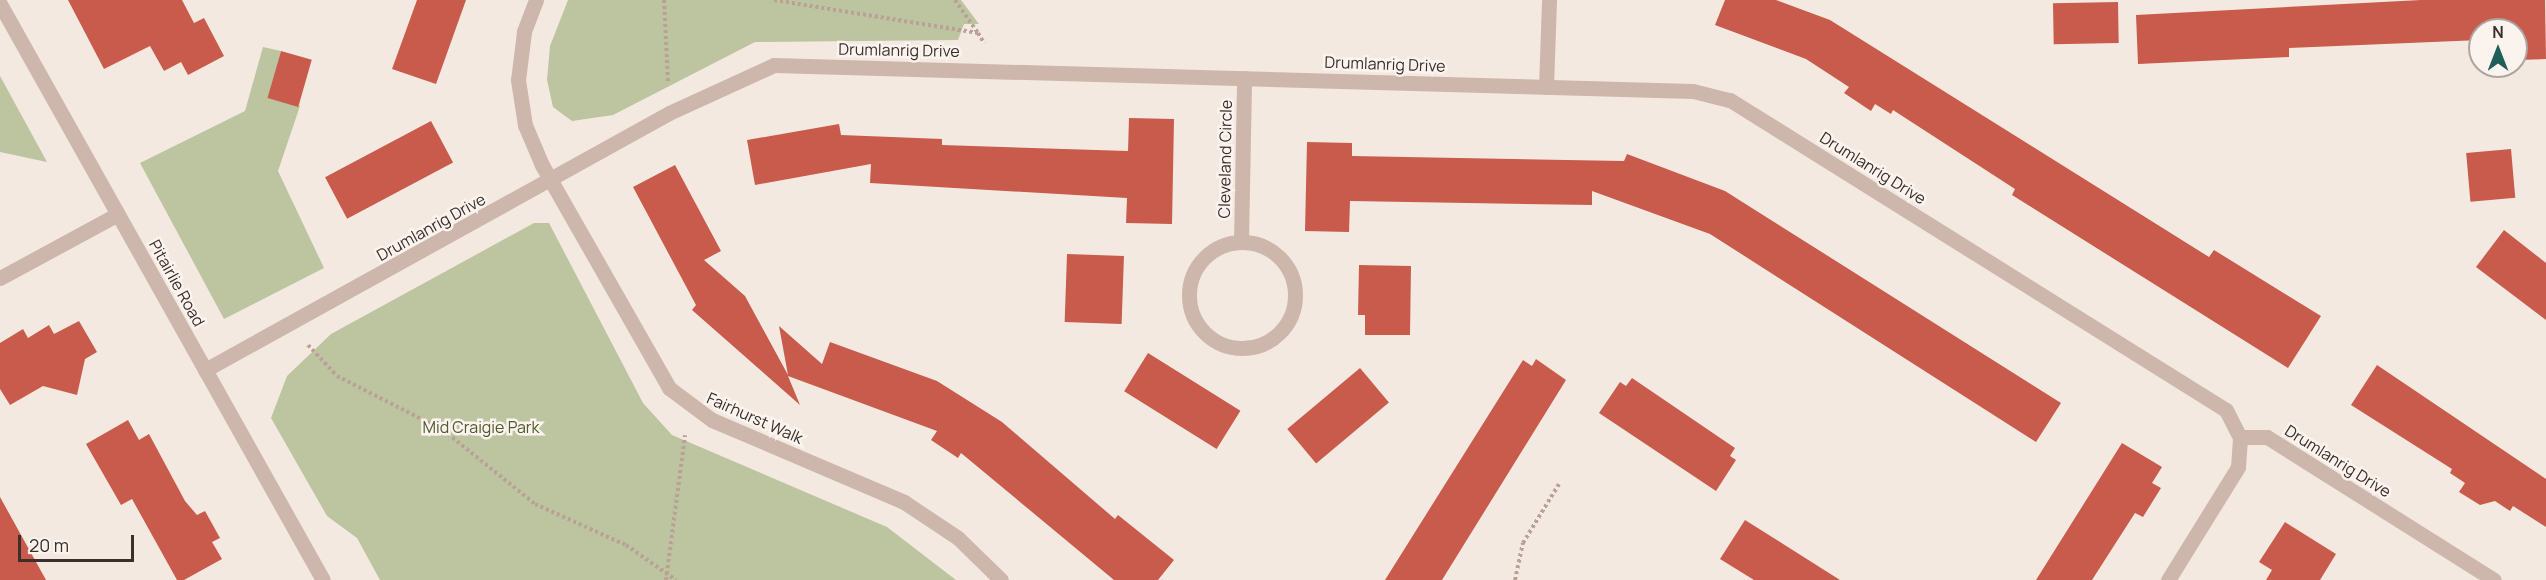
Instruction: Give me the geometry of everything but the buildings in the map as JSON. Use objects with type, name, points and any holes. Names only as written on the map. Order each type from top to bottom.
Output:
[{"type":"street","name":"Fairhurst Walk","points":[[536,0],[524,32],[518,80],[525,125],[669,388],[688,407],[903,502],[958,538],[1001,580]]},
{"type":"street","points":[[1546,87],[1549,0]]},
{"type":"street","name":"Pitairlie Road","points":[[0,4],[323,580]]},
{"type":"street","name":"Drumlanrig Drive","points":[[205,370],[291,326],[554,180],[669,113],[747,73],[774,65],[1693,91],[1730,100],[2226,410],[2240,437],[2266,437],[2494,580]]},
{"type":"street","name":"Cleveland Circle","points":[[1241,241],[1244,78]]},
{"type":"street","points":[[0,278],[118,214]]},
{"type":"street","name":"Cleveland Circle","points":[[1241,241],[1279,257],[1295,294],[1286,325],[1267,341],[1243,348],[1206,332],[1189,296],[1199,264],[1210,252],[1241,241]]},
{"type":"street","points":[[2168,580],[2238,468],[2240,437]]},
{"type":"path","points":[[663,0],[669,113]]},
{"type":"path","points":[[774,0],[978,33]]},
{"type":"path","points":[[955,0],[978,33],[998,70]]},
{"type":"path","points":[[291,326],[337,376],[443,430],[535,504],[626,545],[676,580]]},
{"type":"path","points":[[666,580],[688,407]]},
{"type":"path","points":[[1515,580],[1523,543],[1559,484]]},
{"type":"green space","points":[[568,0],[961,0],[979,24],[964,24],[958,40],[755,42],[613,115],[572,121],[553,107],[547,80],[550,46]]},
{"type":"green space","points":[[263,47],[281,51],[268,98],[300,106],[278,171],[324,268],[224,319],[140,163],[245,111]]},
{"type":"green space","points":[[0,76],[47,162],[0,152]]},
{"type":"green space","name":"Mid Craigie Park","points":[[534,223],[549,223],[643,403],[672,435],[887,527],[956,580],[380,580],[357,538],[327,516],[271,418],[287,376],[331,334]]}]
